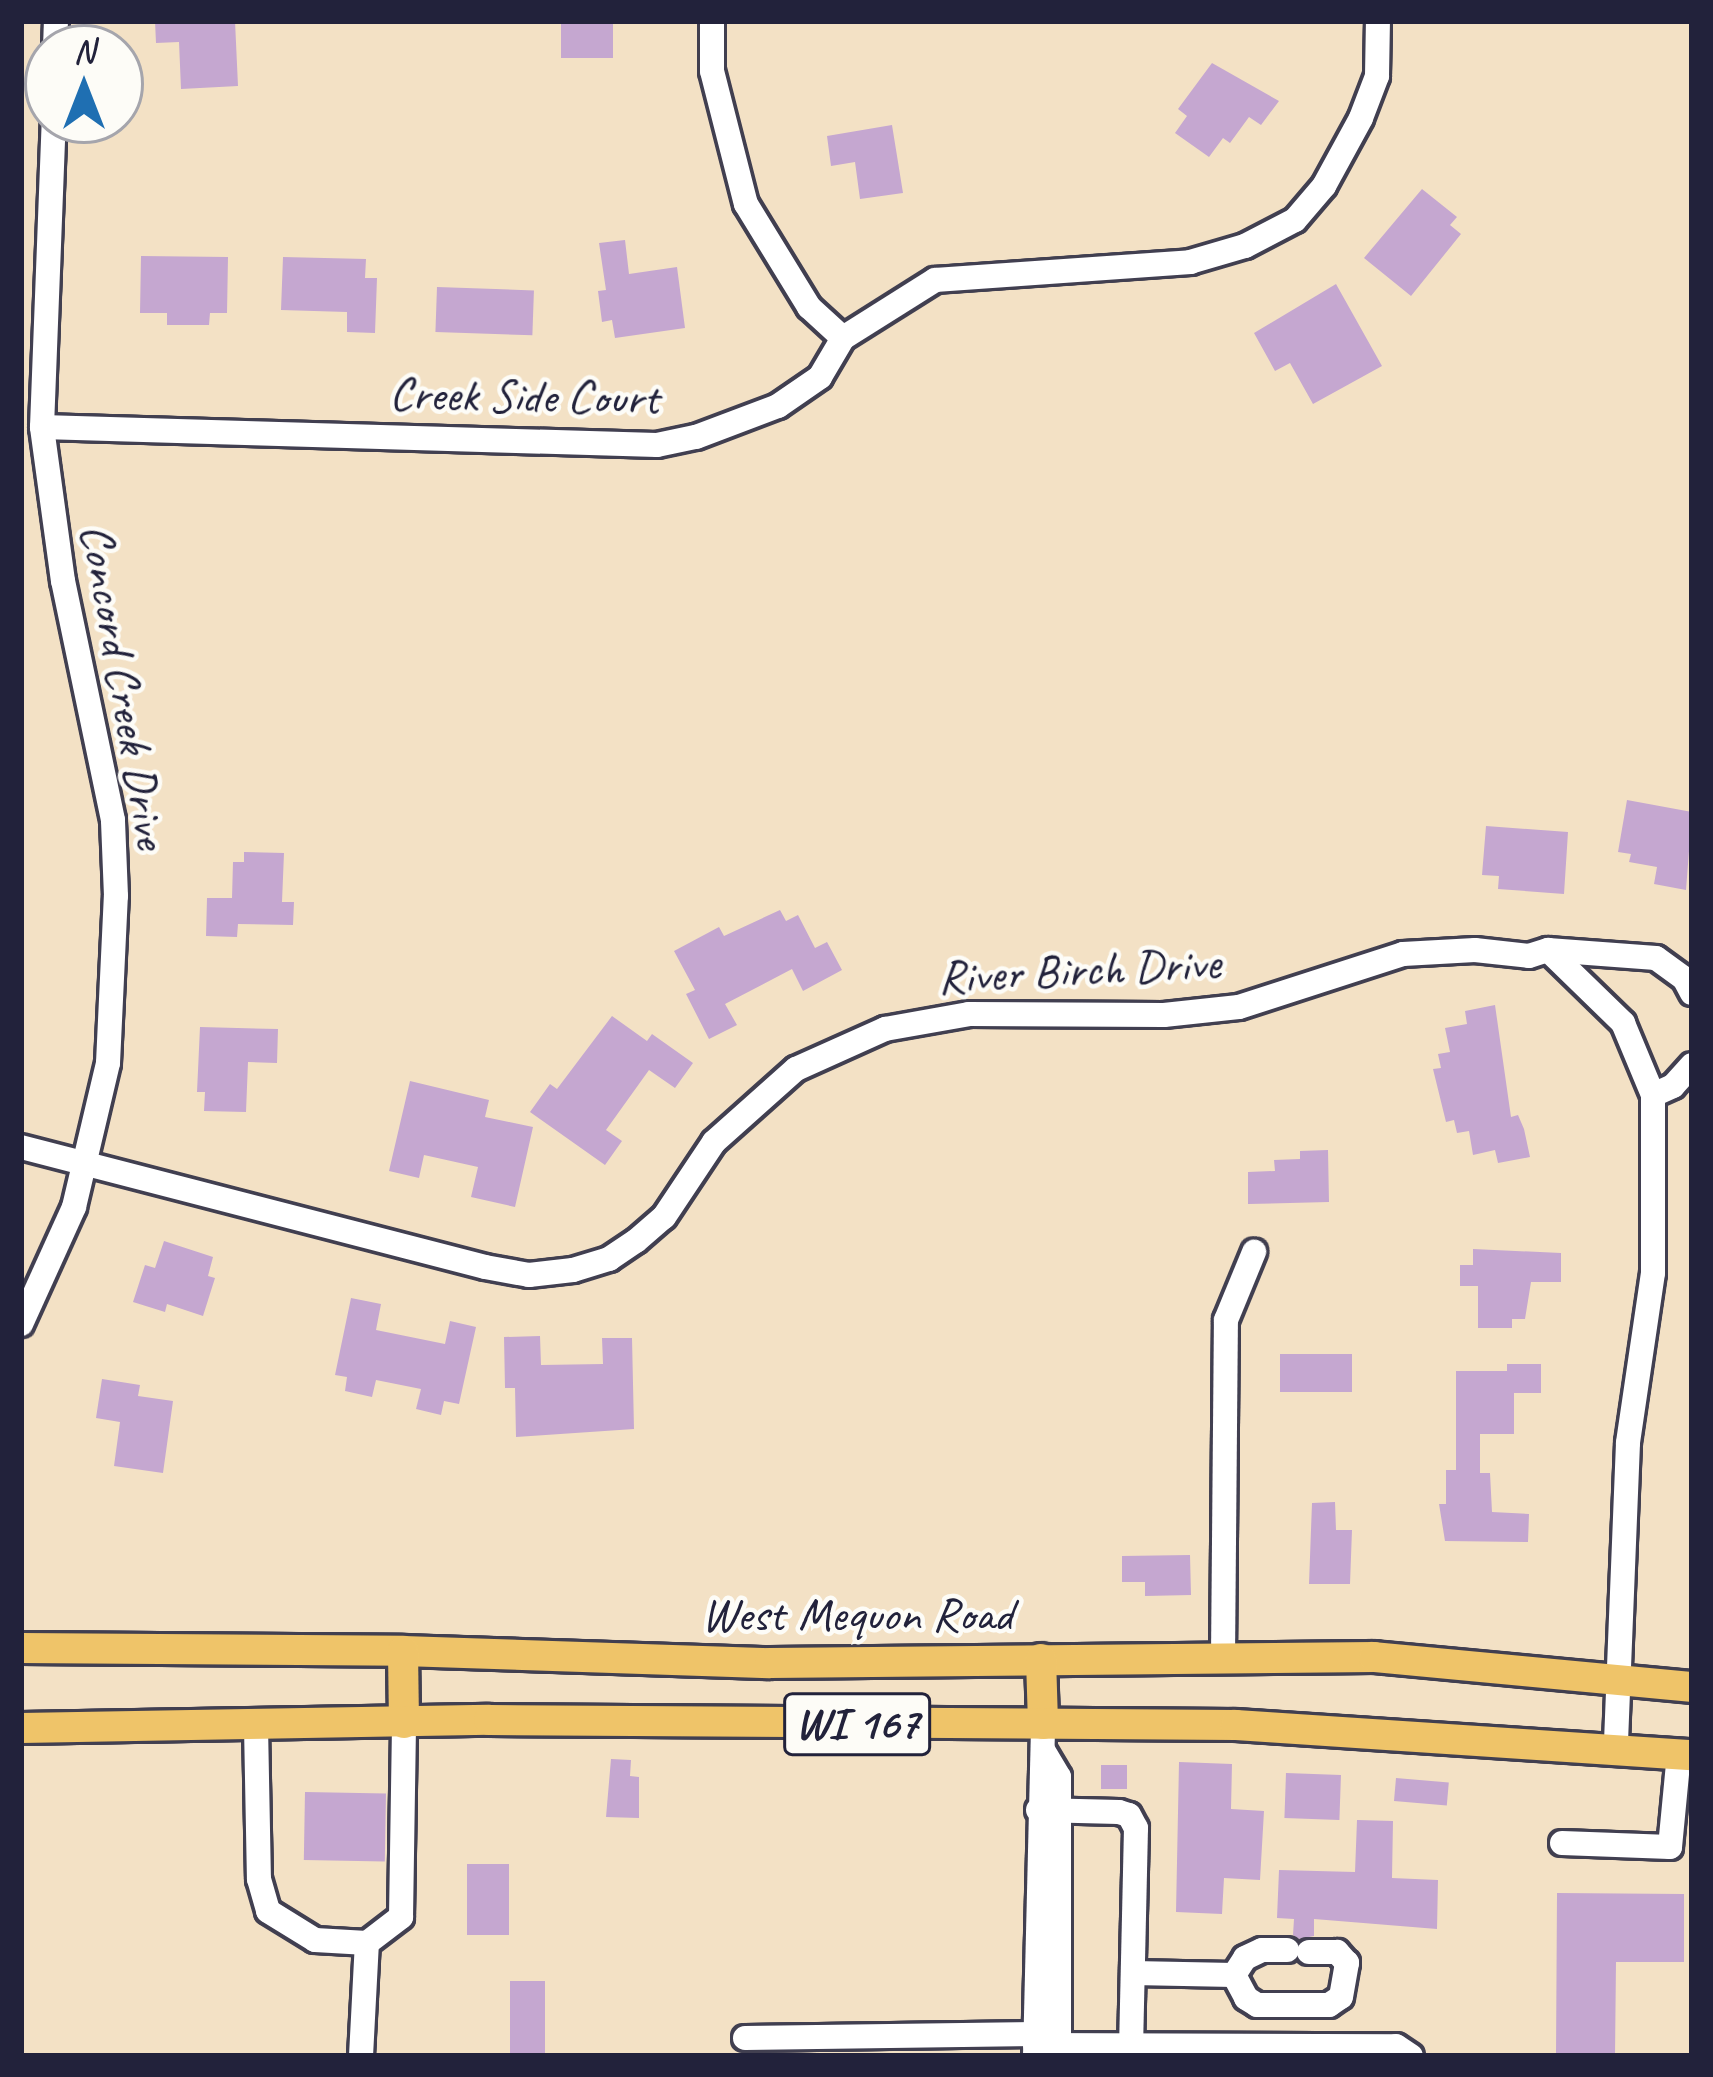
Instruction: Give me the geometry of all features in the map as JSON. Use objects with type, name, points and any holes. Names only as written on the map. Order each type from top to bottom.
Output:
[{"type":"main road","name":"West Mequon Road","points":[[21,1648],[404,1651],[770,1663],[1373,1657],[1692,1687]]},
{"type":"main road","points":[[404,1651],[404,1724]]},
{"type":"main road","points":[[1041,1659],[1043,1737]]},
{"type":"main road","name":"WI 167","points":[[21,1728],[404,1724],[1043,1737],[1336,1728],[1686,1754]]},
{"type":"street","points":[[712,21],[712,71],[746,205],[809,307],[843,338]]},
{"type":"street","name":"Creek Side Court","points":[[42,427],[657,445],[738,424],[778,406],[820,377],[843,338],[935,280],[1190,262],[1245,246],[1295,220],[1324,186],[1361,118],[1377,76],[1378,21]]},
{"type":"street","name":"Concord Creek Drive","points":[[21,1324],[74,1207],[108,1063],[116,896],[113,820],[63,581],[42,427],[53,144]]},
{"type":"street","name":"River Birch Drive","points":[[21,1147],[529,1275],[573,1270],[609,1259],[636,1241],[664,1216],[714,1142],[781,1081],[842,1044],[885,1029],[970,1014],[1164,1015],[1239,1007],[1402,954],[1475,950],[1529,956],[1548,950],[1656,958],[1684,978],[1692,993]]},
{"type":"street","points":[[1548,950],[1623,1023],[1653,1095],[1653,1273],[1628,1443],[1616,1748]]},
{"type":"street","points":[[1653,1095],[1673,1085],[1692,1065]]},
{"type":"street","points":[[1222,1656],[1226,1320],[1253,1252]]},
{"type":"street","points":[[256,1726],[259,1879],[268,1911],[315,1940],[367,1943],[401,1917],[404,1724]]},
{"type":"street","points":[[1043,1737],[1048,1810],[1044,2047]]},
{"type":"street","points":[[1562,1843],[1670,1847],[1686,1754]]},
{"type":"street","points":[[1048,1810],[1119,1812],[1129,1815],[1136,1828],[1131,2050]]},
{"type":"street","points":[[361,2056],[367,1943]]},
{"type":"street","points":[[1262,1950],[1337,1952],[1347,1963],[1341,1997],[1329,2005],[1257,2005],[1246,1998],[1234,1975],[1245,1958],[1262,1950]]},
{"type":"street","points":[[1133,1973],[1234,1975]]},
{"type":"street","points":[[745,2038],[882,2046],[1131,2050],[1396,2046],[1411,2056]]},
{"type":"building","points":[[155,21],[235,21],[238,86],[181,89],[179,42],[156,43]]},
{"type":"building","points":[[561,21],[613,21],[613,58],[561,58]]},
{"type":"building","points":[[1212,63],[1279,101],[1261,125],[1249,117],[1230,143],[1223,138],[1209,157],[1175,133],[1187,116],[1178,109]]},
{"type":"building","points":[[892,125],[903,193],[860,199],[855,162],[831,166],[827,136]]},
{"type":"building","points":[[1422,189],[1457,217],[1450,225],[1461,234],[1411,296],[1364,258]]},
{"type":"building","points":[[625,240],[629,274],[677,267],[685,328],[615,338],[612,320],[602,322],[598,291],[606,290],[599,243]]},
{"type":"building","points":[[141,256],[228,257],[227,313],[210,313],[209,325],[167,325],[167,313],[140,313]]},
{"type":"building","points":[[283,257],[366,259],[365,278],[377,278],[375,333],[347,332],[347,312],[281,310]]},
{"type":"building","points":[[1336,284],[1382,366],[1313,404],[1290,363],[1275,371],[1254,333]]},
{"type":"building","points":[[437,287],[534,290],[532,335],[435,332]]},
{"type":"building","points":[[1627,800],[1692,812],[1686,890],[1654,884],[1657,867],[1629,862],[1631,854],[1618,852]]},
{"type":"building","points":[[1486,826],[1568,832],[1564,894],[1498,889],[1499,876],[1482,875]]},
{"type":"building","points":[[244,852],[284,853],[282,902],[294,902],[293,925],[238,924],[237,937],[206,936],[207,898],[232,898],[233,862],[244,862]]},
{"type":"building","points":[[780,910],[786,921],[798,915],[815,948],[827,942],[842,970],[803,991],[792,969],[725,1004],[737,1025],[709,1039],[686,994],[695,990],[674,951],[719,927],[724,936]]},
{"type":"building","points":[[1495,1005],[1511,1117],[1518,1115],[1530,1157],[1498,1163],[1495,1150],[1473,1155],[1469,1131],[1457,1133],[1454,1120],[1446,1122],[1433,1069],[1441,1068],[1438,1054],[1450,1052],[1445,1028],[1467,1024],[1465,1011]]},
{"type":"building","points":[[612,1016],[647,1041],[652,1034],[693,1063],[675,1088],[649,1070],[606,1130],[622,1141],[605,1165],[530,1112],[550,1084],[557,1089]]},
{"type":"building","points":[[200,1027],[278,1029],[277,1063],[248,1062],[246,1112],[204,1111],[205,1092],[197,1092]]},
{"type":"building","points":[[410,1081],[489,1100],[485,1117],[533,1127],[515,1207],[471,1197],[478,1167],[424,1155],[419,1178],[389,1171]]},
{"type":"building","points":[[1328,1150],[1329,1202],[1248,1204],[1248,1172],[1275,1171],[1274,1160],[1300,1159],[1300,1151]]},
{"type":"building","points":[[164,1241],[213,1257],[208,1276],[215,1278],[203,1316],[167,1304],[165,1312],[133,1302],[145,1265],[155,1268]]},
{"type":"building","points":[[1473,1249],[1561,1253],[1561,1282],[1531,1282],[1525,1319],[1512,1319],[1512,1328],[1478,1328],[1478,1286],[1460,1286],[1460,1265],[1473,1265]]},
{"type":"building","points":[[351,1298],[381,1304],[376,1330],[445,1344],[450,1321],[476,1327],[459,1404],[444,1401],[441,1415],[416,1409],[421,1389],[376,1380],[372,1397],[345,1391],[347,1377],[335,1375]]},
{"type":"building","points":[[540,1336],[541,1365],[603,1364],[602,1338],[632,1338],[634,1429],[516,1437],[515,1388],[505,1388],[504,1337]]},
{"type":"building","points":[[1280,1354],[1352,1354],[1352,1392],[1280,1392]]},
{"type":"building","points":[[1507,1364],[1541,1364],[1541,1393],[1514,1393],[1514,1434],[1480,1434],[1480,1473],[1490,1473],[1492,1512],[1529,1514],[1528,1542],[1445,1541],[1439,1504],[1446,1504],[1446,1470],[1456,1470],[1456,1371],[1507,1371]]},
{"type":"building","points":[[102,1379],[140,1385],[138,1396],[173,1401],[163,1473],[114,1466],[120,1422],[96,1418]]},
{"type":"building","points":[[1335,1502],[1336,1530],[1352,1530],[1350,1584],[1309,1584],[1312,1503]]},
{"type":"building","points":[[1190,1555],[1191,1595],[1145,1596],[1145,1582],[1122,1582],[1122,1556]]},
{"type":"building","points":[[611,1759],[631,1760],[630,1776],[639,1777],[639,1818],[606,1817]]},
{"type":"building","points":[[1179,1762],[1232,1764],[1231,1809],[1264,1811],[1260,1880],[1224,1878],[1222,1914],[1176,1912]]},
{"type":"building","points":[[1101,1765],[1127,1765],[1127,1789],[1101,1789]]},
{"type":"building","points":[[1286,1773],[1341,1775],[1339,1820],[1284,1818]]},
{"type":"building","points":[[1396,1778],[1449,1783],[1447,1806],[1394,1801]]},
{"type":"building","points":[[305,1792],[386,1793],[385,1861],[304,1860]]},
{"type":"building","points":[[1357,1820],[1393,1821],[1392,1878],[1438,1880],[1437,1929],[1314,1919],[1314,1936],[1299,1939],[1293,1935],[1294,1919],[1277,1918],[1279,1870],[1355,1872]]},
{"type":"building","points":[[467,1864],[509,1864],[509,1935],[467,1935]]},
{"type":"building","points":[[1557,1893],[1684,1894],[1684,1962],[1616,1962],[1615,2056],[1556,2056]]},
{"type":"building","points":[[510,1981],[545,1981],[545,2056],[510,2056]]}]
